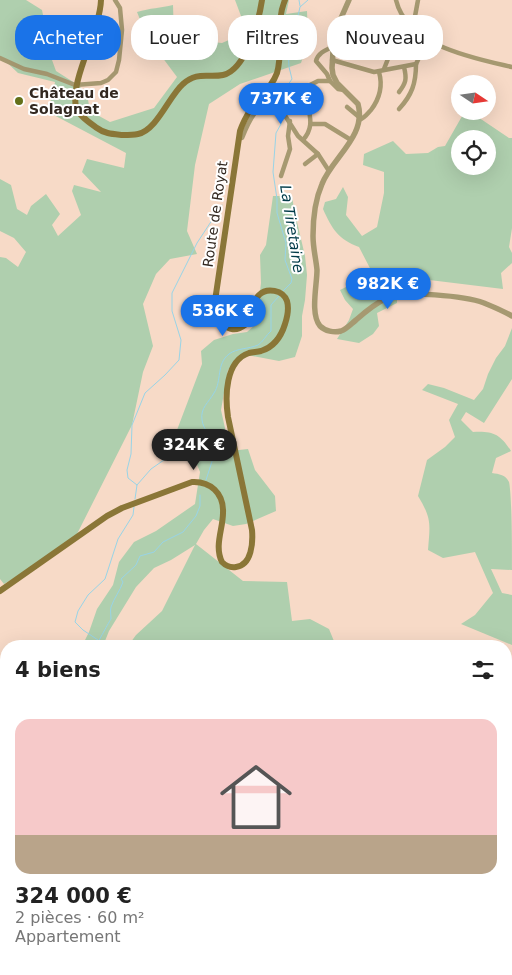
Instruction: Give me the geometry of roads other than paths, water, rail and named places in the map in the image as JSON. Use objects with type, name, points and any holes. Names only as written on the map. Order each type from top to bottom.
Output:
[{"type":"main road","points":[[101,0],[78,85],[76,100],[77,109],[85,119],[96,128],[110,134],[139,134],[151,126],[179,88],[188,80],[204,75],[222,75],[236,66],[256,28],[262,0]]},
{"type":"main road","name":"Route de Royat","points":[[0,591],[107,516],[122,508],[192,482],[212,486],[220,497],[223,512],[219,557],[226,566],[240,566],[250,554],[253,538],[226,403],[230,375],[240,358],[248,353],[272,346],[280,337],[288,312],[287,302],[284,296],[277,291],[268,290],[261,292],[255,298],[250,316],[244,326],[233,329],[223,324],[216,314],[215,300],[239,138],[246,116],[276,75],[280,55],[281,11],[285,0]]},
{"type":"street","points":[[115,0],[120,8]]},
{"type":"street","points":[[0,58],[24,69],[47,74],[78,85],[101,83],[112,77],[116,72],[119,60],[122,30],[120,0]]},
{"type":"street","points":[[342,15],[349,0]]},
{"type":"street","points":[[396,0],[398,10],[402,15]]},
{"type":"street","points":[[415,15],[418,0]]},
{"type":"street","points":[[443,47],[462,55],[512,67]]},
{"type":"street","points":[[327,49],[321,52],[316,61],[327,74],[330,81],[338,89],[344,90]]},
{"type":"street","points":[[416,64],[384,69],[379,72],[369,72],[332,60],[334,78],[356,101],[359,109],[359,118],[356,133],[321,184],[314,220],[313,238],[317,270],[315,309],[317,321],[326,330],[340,331],[347,328],[376,304],[388,298],[404,294],[445,297],[483,303],[512,316]]},
{"type":"street","points":[[384,69],[388,60]]},
{"type":"street","points":[[399,109],[409,99],[414,89],[418,60]]},
{"type":"street","points":[[398,92],[406,82],[407,76],[404,67]]},
{"type":"street","points":[[359,118],[364,118],[378,98],[381,82],[379,72]]},
{"type":"street","points":[[303,140],[312,124],[308,109],[309,88],[314,83],[330,81]]},
{"type":"street","points":[[239,138],[242,138],[251,118],[257,110],[268,102],[274,102],[279,105],[298,136],[318,154],[329,171]]},
{"type":"street","points":[[347,107],[359,118]]},
{"type":"street","points":[[281,176],[290,149],[288,136],[290,121]]},
{"type":"street","points":[[312,124],[325,124],[351,140]]},
{"type":"street","points":[[305,164],[318,154]]},
{"type":"waterway","name":"La Tiretaine","points":[[299,0],[300,6]]},
{"type":"waterway","name":"La Tiretaine","points":[[285,110],[286,102],[283,92],[292,79],[289,67],[288,46],[300,7],[308,0]]},
{"type":"waterway","name":"La Tiretaine","points":[[283,115],[276,133],[273,172],[277,213],[286,243],[285,260],[292,279],[291,283],[283,291]]},
{"type":"waterway","points":[[135,499],[137,485],[128,478],[127,470],[131,454],[132,425],[145,393],[179,360],[181,340],[172,311],[172,293],[197,243],[222,205]]},
{"type":"waterway","name":"La Tiretaine","points":[[206,480],[217,446],[204,427],[202,416],[218,383],[222,363],[229,354],[258,345],[271,331],[271,305],[279,296]]},
{"type":"waterway","points":[[137,485],[151,469],[174,453],[184,439]]},
{"type":"waterway","name":"La Tiretaine","points":[[99,640],[111,619],[111,607],[123,582],[121,579],[136,565],[140,556],[154,552],[163,542],[183,532],[196,516],[200,506],[200,495]]},
{"type":"waterway","points":[[98,640],[75,622],[78,611],[88,595],[105,579],[118,539],[133,515],[134,507]]},
{"type":"place","name":"Château de Solagnat","points":[[19,101]]}]
